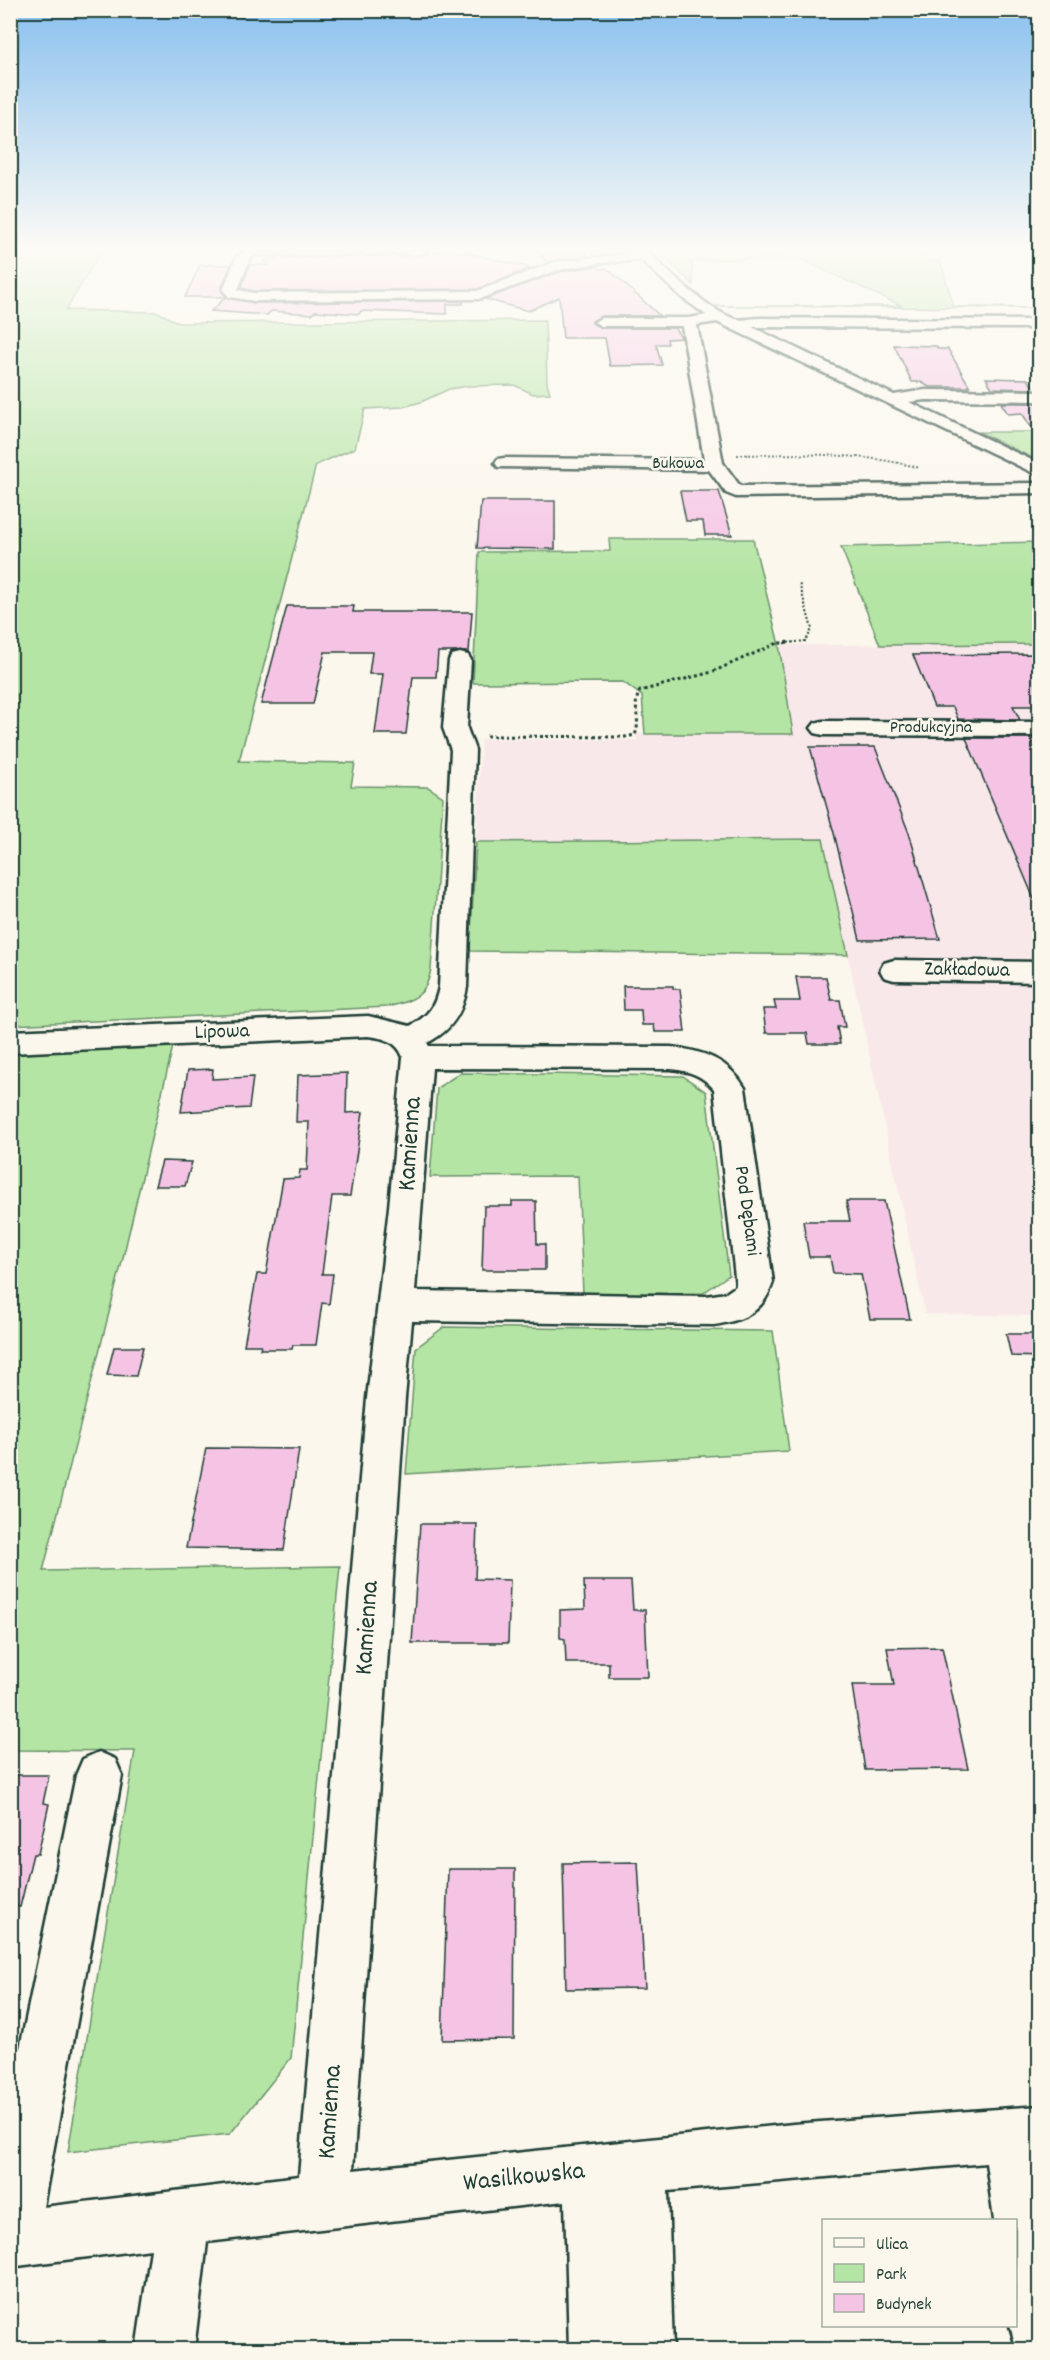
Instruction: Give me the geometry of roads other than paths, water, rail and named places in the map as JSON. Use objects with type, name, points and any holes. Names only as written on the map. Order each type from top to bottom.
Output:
[{"type":"street","name":"Bukowa","points":[[504,463],[713,460],[695,358]]},
{"type":"street","points":[[803,358],[1040,471]]},
{"type":"street","points":[[890,400],[925,395],[1040,396]]},
{"type":"street","points":[[713,460],[724,473],[729,488],[736,492],[1040,488]]},
{"type":"street","points":[[414,1048],[427,1031],[441,1020],[450,1005],[455,966],[463,759],[463,750],[455,728],[460,660]]},
{"type":"street","name":"Produkcyjna","points":[[823,728],[1040,729]]},
{"type":"street","name":"Zakładowa","points":[[894,969],[1040,972]]},
{"type":"street","name":"Lipowa","points":[[10,1042],[368,1026],[392,1029],[414,1048]]},
{"type":"street","name":"Kamienna","points":[[324,2200],[385,1409],[396,1306],[414,1048]]},
{"type":"street","name":"Pod Dębami","points":[[396,1306],[721,1310],[746,1301],[753,1292],[755,1282],[729,1088],[724,1079],[713,1069],[699,1063],[671,1058],[414,1048]]},
{"type":"street","points":[[10,2237],[99,1775]]},
{"type":"street","points":[[1024,2133],[1040,2336]]},
{"type":"street","name":"Wasilkowska","points":[[10,2237],[795,2149],[1024,2133]]},
{"type":"street","points":[[598,2349],[616,2169]]},
{"type":"street","points":[[616,2169],[644,2349]]},
{"type":"street","points":[[165,2349],[183,2216]]}]
